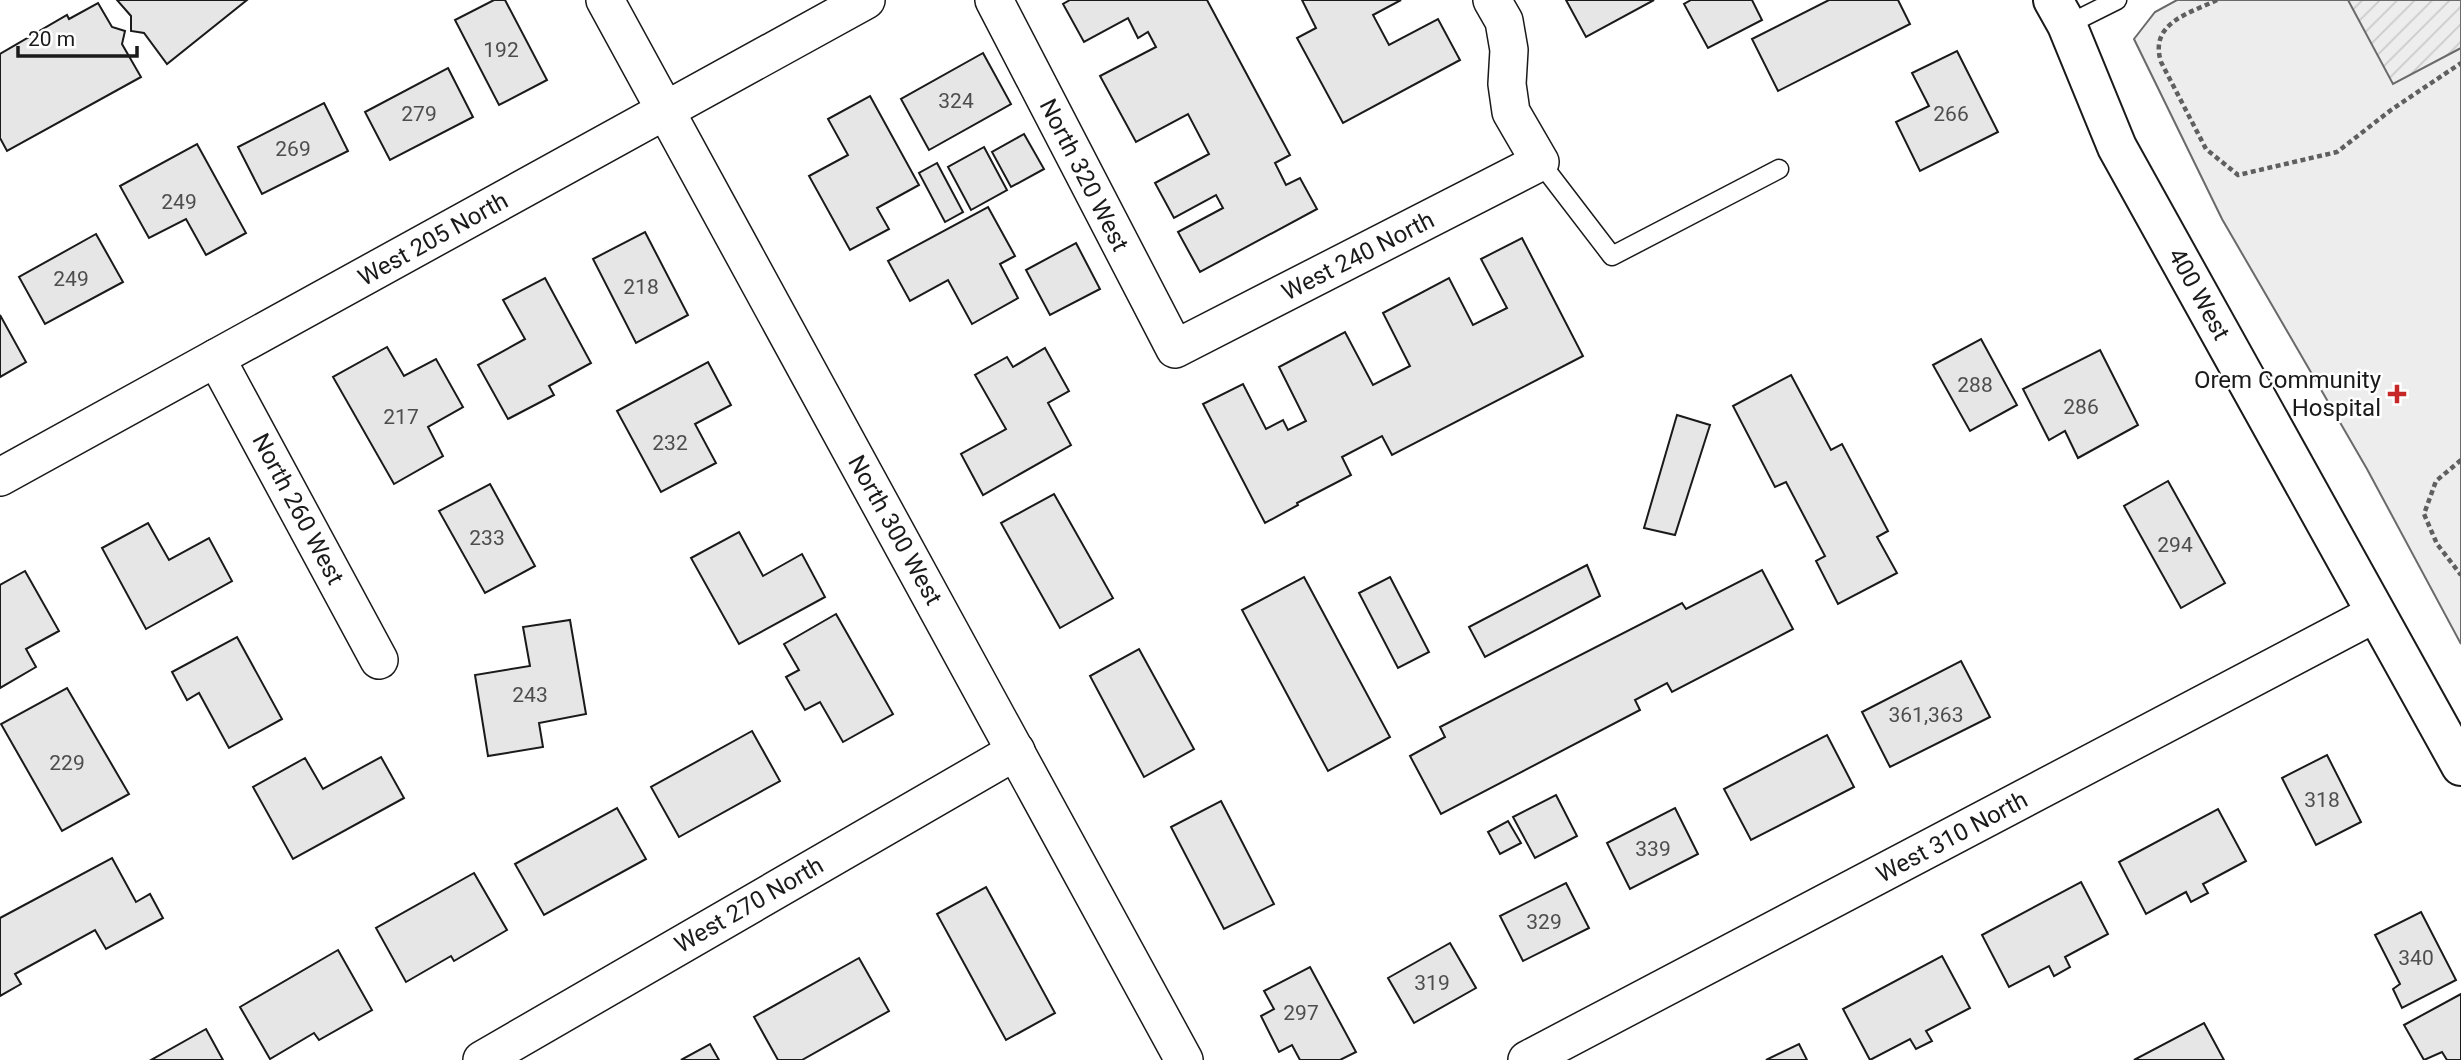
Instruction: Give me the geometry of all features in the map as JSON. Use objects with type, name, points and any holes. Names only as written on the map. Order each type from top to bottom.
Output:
[{"type":"main road","name":"400 West","points":[[2060,13],[2117,147],[2461,766]]},
{"type":"street","name":"North 300 West","points":[[605,0],[1184,1060]]},
{"type":"street","name":"West 205 North","points":[[0,477],[866,0]]},
{"type":"street","name":"North 320 West","points":[[994,0],[1175,349]]},
{"type":"street","points":[[1492,0],[1504,21],[1509,50],[1507,84],[1511,112],[1540,162]]},
{"type":"street","name":"West 240 North","points":[[1175,349],[1540,162]]},
{"type":"street","name":"North 260 West","points":[[216,358],[379,660]]},
{"type":"street","name":"West 310 North","points":[[1527,1060],[2376,613]]},
{"type":"street","name":"West 270 North","points":[[482,1060],[1016,751]]},
{"type":"lane","points":[[2060,13],[2117,0]]},
{"type":"lane","points":[[1540,162],[1612,256],[1779,169]]},
{"type":"path","points":[[2217,0],[2173,22],[2160,35],[2157,48],[2161,62],[2206,149],[2238,176],[2337,152],[2391,110],[2461,63]]},
{"type":"path","points":[[2461,460],[2436,481],[2424,514],[2437,544],[2461,575]]},
{"type":"shaded area","name":"Orem Community Hospital","points":[[2177,0],[2461,0],[2461,644],[2367,469],[2222,219],[2134,39],[2155,12]]},
{"type":"shaded area","points":[[2348,0],[2461,0],[2461,48],[2393,84]]},
{"type":"building","points":[[117,0],[247,0],[167,64],[144,33],[131,31],[131,16]]},
{"type":"building","points":[[494,0],[505,0],[547,80],[499,105],[455,20]]},
{"type":"building","points":[[1070,0],[1207,0],[1290,155],[1275,163],[1286,185],[1300,178],[1317,209],[1200,272],[1178,232],[1223,208],[1216,195],[1174,218],[1155,183],[1209,154],[1188,114],[1136,142],[1100,76],[1156,47],[1148,32],[1138,38],[1128,18],[1084,42],[1063,4]]},
{"type":"building","points":[[1302,0],[1401,0],[1373,15],[1389,45],[1438,19],[1460,60],[1343,123],[1297,38],[1316,28]]},
{"type":"building","points":[[1566,0],[1654,0],[1586,37]]},
{"type":"building","points":[[1691,0],[1752,0],[1762,20],[1708,48],[1684,4]]},
{"type":"building","points":[[1829,0],[1898,0],[1910,24],[1778,91],[1752,39]]},
{"type":"building","points":[[98,3],[112,27],[125,31],[122,44],[141,77],[7,151],[0,138],[0,54],[67,15],[69,19]]},
{"type":"building","points":[[1957,51],[1998,132],[1920,171],[1896,122],[1929,106],[1912,73]]},
{"type":"building","points":[[983,53],[1011,104],[929,150],[901,99]]},
{"type":"building","points":[[448,68],[473,117],[390,160],[365,112]]},
{"type":"building","points":[[870,96],[919,185],[877,208],[889,229],[850,250],[809,176],[848,155],[828,119]]},
{"type":"building","points":[[324,103],[348,151],[262,194],[238,147]]},
{"type":"building","points":[[1024,134],[1044,169],[1011,187],[992,152]]},
{"type":"building","points":[[197,144],[246,233],[206,255],[186,219],[149,238],[120,186]]},
{"type":"building","points":[[984,147],[1007,190],[971,210],[948,167]]},
{"type":"building","points":[[937,163],[963,212],[945,222],[919,173]]},
{"type":"building","points":[[988,207],[1015,256],[1000,264],[1018,298],[972,324],[948,280],[910,301],[888,261]]},
{"type":"building","points":[[645,232],[688,315],[636,343],[593,259]]},
{"type":"building","points":[[96,234],[123,282],[45,324],[19,277]]},
{"type":"building","points":[[1522,238],[1583,356],[1392,455],[1382,436],[1342,457],[1351,475],[1265,523],[1203,404],[1243,384],[1266,429],[1283,420],[1288,430],[1306,421],[1279,367],[1345,332],[1373,385],[1410,366],[1383,313],[1449,278],[1473,325],[1507,308],[1481,259]]},
{"type":"building","points":[[1076,243],[1100,289],[1050,315],[1026,270]]},
{"type":"building","points":[[545,278],[591,363],[549,386],[554,395],[508,419],[478,365],[525,339],[503,300]]},
{"type":"building","points":[[0,315],[26,362],[0,377]]},
{"type":"building","points":[[1981,339],[2017,405],[1970,431],[1933,365]]},
{"type":"building","points":[[387,347],[404,376],[436,359],[463,407],[428,427],[443,456],[394,484],[333,377]]},
{"type":"building","points":[[1045,348],[1069,391],[1048,403],[1071,445],[983,495],[961,454],[1006,429],[975,375],[1007,357],[1013,367]]},
{"type":"building","points":[[2100,350],[2138,425],[2078,458],[2065,431],[2049,440],[2023,389]]},
{"type":"building","points":[[708,362],[731,405],[695,424],[716,463],[661,492],[617,411]]},
{"type":"building","points":[[1791,375],[1831,450],[1842,444],[1888,531],[1877,537],[1897,573],[1838,604],[1816,561],[1825,556],[1786,482],[1775,487],[1733,406]]},
{"type":"building","points":[[1677,415],[1710,425],[1675,535],[1644,528]]},
{"type":"building","points":[[2168,481],[2225,583],[2181,608],[2124,506]]},
{"type":"building","points":[[490,484],[535,566],[485,593],[439,511]]},
{"type":"building","points":[[1054,494],[1113,598],[1060,628],[1001,523]]},
{"type":"building","points":[[148,523],[169,560],[209,538],[232,581],[146,629],[102,548]]},
{"type":"building","points":[[739,532],[763,576],[802,554],[825,597],[739,644],[691,558]]},
{"type":"building","points":[[1587,565],[1600,596],[1485,657],[1469,627]]},
{"type":"building","points":[[1762,570],[1793,629],[1672,692],[1667,683],[1635,700],[1640,710],[1441,814],[1410,756],[1445,737],[1440,727],[1682,603],[1686,609]]},
{"type":"building","points":[[25,571],[59,631],[26,649],[36,667],[0,688],[0,585]]},
{"type":"building","points":[[1304,577],[1390,737],[1328,771],[1242,610]]},
{"type":"building","points":[[1390,577],[1429,652],[1398,668],[1359,593]]},
{"type":"building","points":[[836,614],[893,714],[843,742],[820,702],[805,710],[786,677],[799,670],[784,644]]},
{"type":"building","points":[[570,620],[586,714],[539,723],[543,747],[488,756],[475,675],[530,666],[523,627]]},
{"type":"building","points":[[237,637],[282,719],[229,748],[199,693],[187,700],[172,672]]},
{"type":"building","points":[[1139,649],[1194,749],[1144,777],[1090,676]]},
{"type":"building","points":[[1961,661],[1990,717],[1890,767],[1862,712]]},
{"type":"building","points":[[67,688],[129,794],[62,831],[1,724]]},
{"type":"building","points":[[752,731],[780,781],[679,837],[651,787]]},
{"type":"building","points":[[1827,735],[1854,787],[1751,840],[1724,789]]},
{"type":"building","points":[[2327,755],[2361,822],[2316,845],[2282,778]]},
{"type":"building","points":[[381,757],[404,798],[293,859],[253,787],[305,758],[323,789]]},
{"type":"building","points":[[1556,795],[1577,836],[1535,858],[1513,817]]},
{"type":"building","points":[[1221,801],[1274,904],[1224,929],[1171,827]]},
{"type":"building","points":[[617,808],[646,859],[544,915],[515,864]]},
{"type":"building","points":[[1675,808],[1698,854],[1630,889],[1607,843]]},
{"type":"building","points":[[2218,809],[2246,861],[2203,884],[2208,893],[2191,902],[2186,892],[2146,914],[2119,862]]},
{"type":"building","points":[[1508,821],[1521,843],[1500,854],[1488,832]]},
{"type":"building","points":[[112,858],[136,902],[150,894],[163,918],[106,949],[95,930],[15,974],[21,984],[0,996],[0,918]]},
{"type":"building","points":[[474,873],[507,930],[454,961],[451,956],[406,982],[376,928]]},
{"type":"building","points":[[2081,882],[2108,934],[2065,957],[2070,967],[2054,976],[2049,966],[2009,987],[1982,935]]},
{"type":"building","points":[[1566,883],[1589,928],[1523,961],[1500,916]]},
{"type":"building","points":[[986,887],[1055,1013],[1006,1040],[937,914]]},
{"type":"building","points":[[2421,912],[2456,980],[2402,1008],[2393,989],[2400,984],[2375,935]]},
{"type":"building","points":[[1450,943],[1476,988],[1414,1023],[1388,978]]},
{"type":"building","points":[[338,950],[372,1010],[319,1040],[314,1033],[270,1059],[240,1007]]},
{"type":"building","points":[[1942,956],[1970,1008],[1926,1031],[1932,1041],[1916,1049],[1910,1039],[1870,1060],[1843,1009]]},
{"type":"building","points":[[859,958],[889,1011],[802,1060],[778,1060],[754,1017]]},
{"type":"building","points":[[1310,967],[1356,1052],[1340,1060],[1300,1060],[1292,1045],[1279,1052],[1261,1016],[1274,1009],[1264,991]]},
{"type":"building","points":[[2461,994],[2461,1060],[2447,1060],[2442,1052],[2424,1060],[2404,1025]]},
{"type":"building","points":[[2204,1023],[2224,1060],[2134,1060]]},
{"type":"building","points":[[206,1029],[223,1060],[151,1060]]},
{"type":"building","points":[[710,1044],[719,1060],[681,1060]]},
{"type":"building","points":[[1799,1044],[1807,1060],[1766,1060]]},
{"type":"place","name":"Orem Community Hospital","points":[[2397,394]]}]
